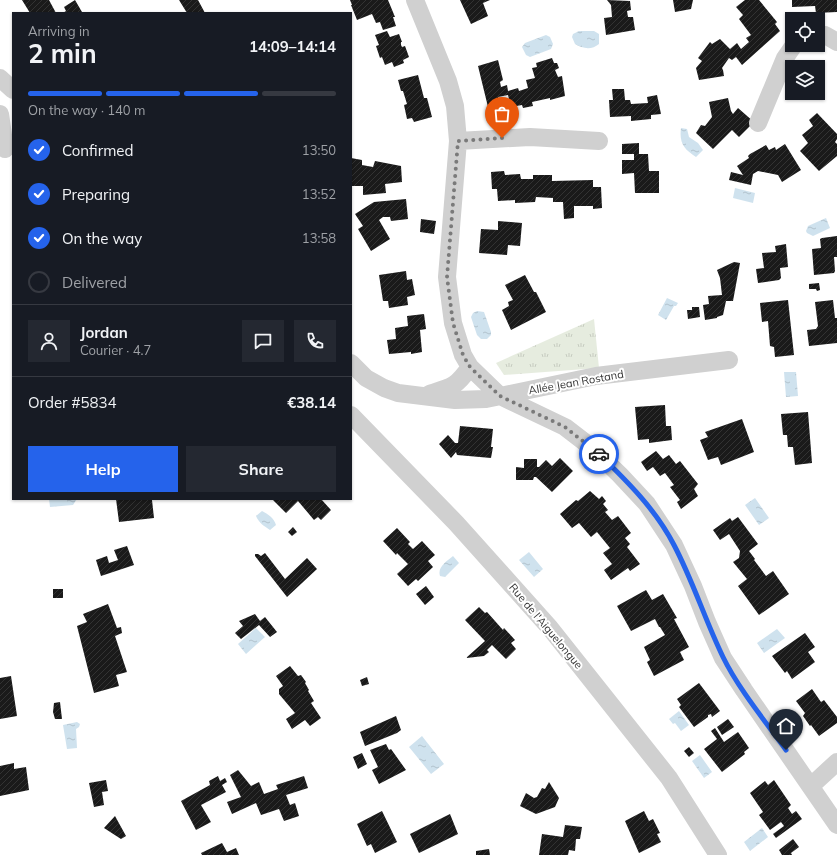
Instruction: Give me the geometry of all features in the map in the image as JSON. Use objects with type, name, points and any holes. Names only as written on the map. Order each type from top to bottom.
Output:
[{"type":"street","points":[[415,0],[450,87],[455,106],[458,141],[447,277],[453,323],[463,355],[470,367],[500,396],[565,427],[591,447],[647,504],[674,545],[723,658],[837,824]]},
{"type":"street","points":[[825,36],[837,42]]},
{"type":"street","points":[[758,123],[785,58],[789,52]]},
{"type":"street","points":[[0,117],[8,109],[12,107]]},
{"type":"street","points":[[0,114],[6,149]]},
{"type":"street","points":[[458,141],[530,137],[599,141]]},
{"type":"street","name":"Allée Jean Rostand","points":[[352,364],[366,378],[384,388],[398,393],[455,400],[486,399],[596,376],[729,360]]},
{"type":"street","name":"Allée Jean Rostand","points":[[423,396],[450,388],[461,380],[470,367]]},
{"type":"street","name":"Rue de l'Aiguelongue","points":[[352,416],[456,524],[550,628],[669,778],[718,855]]},
{"type":"street","points":[[811,786],[837,762]]},
{"type":"green space","points":[[594,319],[599,368],[504,375],[496,363]]},
{"type":"water","points":[[579,31],[594,31],[599,34],[599,44],[587,48],[575,44],[572,37],[573,34]]},
{"type":"water","points":[[546,35],[550,37],[553,44],[551,49],[530,57],[526,55],[522,47],[525,43]]},
{"type":"water","points":[[681,128],[687,129],[689,137],[698,143],[703,150],[696,157],[683,145]]},
{"type":"water","points":[[735,188],[755,193],[753,203],[733,198]]},
{"type":"water","points":[[826,218],[830,228],[813,236],[807,233],[806,231],[808,226]]},
{"type":"water","points":[[667,298],[678,303],[674,306],[666,320],[658,315]]},
{"type":"water","points":[[477,311],[484,312],[491,332],[491,335],[487,339],[481,339],[477,335],[471,317],[473,313]]},
{"type":"water","points":[[784,372],[796,372],[798,396],[786,397]]},
{"type":"water","points":[[755,498],[769,518],[759,525],[745,505]]},
{"type":"water","points":[[49,500],[76,500],[73,505],[50,507]]},
{"type":"water","points":[[262,511],[274,520],[276,525],[270,530],[260,522],[256,516]]},
{"type":"water","points":[[529,552],[543,569],[534,577],[519,560]]},
{"type":"water","points":[[453,556],[459,563],[445,577],[440,576],[439,573],[441,567]]},
{"type":"water","points":[[256,628],[265,637],[246,654],[238,644]]},
{"type":"water","points":[[777,629],[785,638],[764,653],[757,643]]},
{"type":"water","points":[[679,711],[689,725],[681,731],[675,723],[673,724],[669,719]]},
{"type":"water","points":[[77,722],[80,724],[76,729],[77,748],[67,749],[63,725]]},
{"type":"water","points":[[422,736],[444,764],[431,774],[409,747]]},
{"type":"water","points":[[700,755],[712,772],[704,778],[692,761]]},
{"type":"water","points":[[762,828],[768,837],[750,851],[744,842]]},
{"type":"building","points":[[22,0],[49,0],[55,12],[29,12]]},
{"type":"building","points":[[75,0],[82,12],[64,12],[66,11],[64,7]]},
{"type":"building","points":[[179,0],[198,0],[204,12],[186,12]]},
{"type":"building","points":[[350,0],[388,0],[395,17],[393,17],[396,26],[383,30],[380,22],[376,23],[372,14],[357,20]]},
{"type":"building","points":[[460,0],[490,0],[483,3],[488,16],[471,24]]},
{"type":"building","points":[[607,0],[630,1],[631,10],[627,11],[628,17],[633,17],[635,30],[606,35],[604,18],[612,17],[611,5]]},
{"type":"building","points":[[673,0],[693,0],[691,9],[675,12]]},
{"type":"building","points":[[745,0],[759,0],[777,22],[775,24],[780,31],[742,65],[736,57],[732,60],[729,58],[722,68],[724,76],[699,80],[696,68],[702,61],[698,58],[710,42],[712,44],[720,39],[730,49],[737,43],[741,49],[749,42],[746,38],[751,35],[739,19],[743,15],[736,7]]},
{"type":"building","points":[[792,0],[837,0],[837,12],[816,12],[815,6],[792,7]]},
{"type":"building","points":[[387,31],[390,37],[399,34],[402,42],[401,45],[402,47],[405,46],[409,57],[403,60],[404,63],[394,67],[392,62],[385,65],[382,57],[380,58],[376,46],[379,45],[375,35]]},
{"type":"building","points":[[552,58],[554,63],[557,63],[559,68],[555,70],[558,77],[562,76],[565,96],[550,100],[550,98],[532,102],[533,106],[523,108],[522,105],[511,107],[508,95],[498,97],[500,104],[488,107],[478,66],[498,60],[503,80],[500,82],[501,87],[507,85],[508,91],[518,88],[519,91],[528,88],[526,80],[535,78],[532,68],[537,67],[536,63]]},
{"type":"building","points":[[418,75],[424,98],[427,98],[432,117],[414,122],[412,118],[407,119],[404,105],[407,104],[398,80]]},
{"type":"building","points":[[612,89],[624,89],[625,100],[630,100],[631,104],[648,103],[647,97],[657,95],[661,114],[651,115],[651,119],[631,121],[631,116],[610,117],[609,100],[613,100]]},
{"type":"building","points":[[728,98],[733,114],[738,108],[754,122],[739,137],[732,130],[713,149],[696,133],[701,125],[705,126],[712,117],[709,102]]},
{"type":"building","points":[[817,113],[837,134],[837,139],[835,142],[837,144],[837,156],[819,171],[800,151],[808,143],[802,135],[813,126],[809,120]]},
{"type":"building","points":[[639,143],[639,154],[648,154],[649,171],[659,171],[659,193],[635,193],[634,173],[622,174],[622,160],[634,160],[634,154],[622,154],[622,144]]},
{"type":"building","points":[[785,144],[801,170],[782,182],[778,175],[758,171],[753,174],[751,185],[729,180],[731,172],[743,175],[737,166],[749,158],[748,156],[750,154],[766,145],[769,150],[775,147],[776,150]]},
{"type":"building","points":[[352,158],[362,160],[362,165],[373,167],[375,161],[401,166],[402,182],[385,184],[386,193],[363,195],[363,186],[352,186]]},
{"type":"building","points":[[504,171],[505,175],[520,174],[521,179],[533,179],[533,175],[552,175],[552,181],[593,180],[593,187],[601,187],[602,208],[593,209],[593,206],[574,206],[574,218],[564,219],[563,202],[553,202],[553,198],[536,197],[535,202],[515,203],[515,200],[498,201],[497,189],[492,189],[491,172]]},
{"type":"building","points":[[406,199],[408,219],[391,221],[390,217],[383,217],[379,220],[390,239],[371,251],[358,229],[363,226],[355,214],[374,202]]},
{"type":"building","points":[[421,219],[436,221],[434,234],[420,232]]},
{"type":"building","points":[[498,221],[522,223],[520,246],[508,245],[507,255],[479,253],[481,229],[498,230]]},
{"type":"building","points":[[837,236],[837,257],[834,257],[834,273],[814,275],[812,249],[821,248],[820,239]]},
{"type":"building","points":[[786,244],[788,267],[780,268],[781,278],[779,280],[758,283],[756,269],[764,268],[762,253],[776,252],[775,246]]},
{"type":"building","points":[[734,262],[740,263],[733,301],[726,301],[723,315],[717,318],[705,320],[703,305],[709,304],[708,296],[722,295],[720,278],[717,270]]},
{"type":"building","points":[[406,271],[407,280],[412,279],[415,295],[407,297],[408,305],[389,308],[388,301],[383,301],[379,275]]},
{"type":"building","points":[[525,275],[546,312],[511,330],[502,310],[509,306],[508,302],[513,300],[505,285]]},
{"type":"building","points":[[819,283],[820,290],[817,291],[816,289],[809,289],[809,284]]},
{"type":"building","points":[[788,300],[794,355],[775,357],[774,347],[770,346],[768,321],[762,322],[760,303]]},
{"type":"building","points":[[833,300],[835,318],[837,318],[837,343],[809,346],[807,330],[816,329],[818,326],[815,302]]},
{"type":"building","points":[[692,307],[699,307],[700,317],[688,319],[687,310],[692,310]]},
{"type":"building","points":[[424,314],[426,329],[420,330],[422,352],[411,354],[411,352],[389,354],[387,340],[396,339],[395,328],[408,326],[407,316]]},
{"type":"building","points":[[665,405],[666,426],[671,426],[672,440],[649,443],[649,439],[638,440],[635,407]]},
{"type":"building","points":[[808,412],[812,463],[795,465],[793,447],[788,447],[787,435],[783,435],[781,414]]},
{"type":"building","points":[[742,419],[754,452],[721,465],[718,457],[708,460],[700,440],[708,437],[705,432]]},
{"type":"building","points":[[460,426],[493,429],[491,447],[493,447],[491,458],[457,455],[456,452],[451,458],[439,444],[448,435],[455,443],[458,443]]},
{"type":"building","points":[[656,451],[663,459],[669,455],[676,464],[680,461],[698,484],[694,489],[698,496],[681,509],[677,502],[680,500],[670,487],[674,485],[665,473],[660,476],[653,467],[647,471],[641,462]]},
{"type":"building","points":[[560,458],[573,471],[552,492],[536,477],[534,477],[533,480],[516,480],[516,467],[524,468],[524,459],[537,459],[537,467],[539,467],[546,460],[552,466]]},
{"type":"building","points":[[590,491],[599,499],[602,496],[606,501],[603,504],[608,510],[605,512],[612,520],[618,516],[631,533],[625,538],[630,544],[627,547],[640,564],[630,571],[628,568],[611,580],[604,570],[612,564],[603,553],[610,548],[597,532],[591,537],[579,523],[572,528],[560,514],[576,500],[578,501]]},
{"type":"building","points":[[116,500],[152,500],[154,518],[119,522]]},
{"type":"building","points":[[273,500],[322,500],[331,510],[321,520],[318,517],[314,520],[298,501],[286,513]]},
{"type":"building","points":[[738,517],[758,544],[749,551],[755,559],[754,560],[766,576],[773,571],[789,594],[759,615],[738,586],[747,579],[733,562],[739,558],[740,551],[729,534],[720,540],[713,530],[730,518],[732,521]]},
{"type":"building","points":[[293,527],[297,532],[292,536],[288,532]]},
{"type":"building","points":[[397,528],[410,542],[408,544],[413,549],[422,541],[435,555],[428,561],[433,567],[418,581],[416,579],[408,586],[397,574],[408,564],[397,553],[396,555],[383,541]]},
{"type":"building","points":[[127,546],[134,565],[101,576],[96,560],[107,556],[109,563],[118,560],[114,550]]},
{"type":"building","points":[[265,553],[285,579],[307,558],[317,569],[287,597],[255,556],[255,554],[261,556]]},
{"type":"building","points":[[426,586],[434,597],[425,605],[416,594]]},
{"type":"building","points":[[53,589],[63,589],[63,598],[53,598]]},
{"type":"building","points":[[646,590],[652,600],[663,594],[677,618],[674,619],[689,647],[680,652],[684,660],[654,676],[647,662],[650,660],[644,647],[665,635],[655,619],[631,631],[617,606]]},
{"type":"building","points":[[108,604],[117,628],[121,627],[122,633],[115,636],[127,672],[116,675],[119,686],[94,693],[77,626],[87,622],[83,614]]},
{"type":"building","points":[[479,607],[485,613],[487,612],[503,630],[504,628],[515,640],[511,643],[516,649],[506,659],[492,645],[487,650],[489,652],[484,656],[466,658],[485,641],[465,620]]},
{"type":"building","points":[[255,614],[260,621],[265,617],[277,632],[270,637],[259,625],[241,639],[235,633],[243,626],[239,621]]},
{"type":"building","points":[[805,633],[815,647],[808,652],[815,662],[792,679],[787,671],[785,673],[772,656]]},
{"type":"building","points":[[290,666],[298,676],[301,675],[306,682],[308,691],[314,701],[311,703],[321,718],[310,726],[305,720],[292,729],[286,719],[295,713],[279,694],[279,689],[283,686],[276,676]]},
{"type":"building","points":[[11,676],[17,716],[0,719],[0,678]]},
{"type":"building","points":[[367,677],[369,684],[362,686],[360,680]]},
{"type":"building","points":[[699,683],[720,711],[712,717],[711,714],[708,715],[708,717],[694,727],[679,707],[681,705],[677,699]]},
{"type":"building","points":[[812,689],[821,702],[824,700],[837,717],[837,723],[819,736],[803,716],[805,713],[796,701]]},
{"type":"building","points":[[60,702],[62,719],[55,719],[53,712],[54,703]]},
{"type":"building","points":[[396,716],[401,730],[365,746],[360,732]]},
{"type":"building","points":[[728,719],[734,727],[722,735],[717,727]]},
{"type":"building","points":[[715,728],[724,742],[738,732],[749,748],[744,752],[745,754],[722,772],[704,749],[717,739],[711,731]]},
{"type":"building","points":[[386,744],[389,750],[391,749],[406,770],[379,784],[372,770],[378,767],[370,750]]},
{"type":"building","points":[[689,747],[694,753],[689,757],[684,751]]},
{"type":"building","points":[[362,753],[367,764],[358,769],[353,757]]},
{"type":"building","points":[[14,763],[14,769],[26,767],[29,790],[0,796],[0,766]]},
{"type":"building","points":[[238,770],[251,786],[259,782],[264,794],[278,789],[276,785],[304,776],[308,788],[286,795],[290,805],[295,803],[299,816],[284,821],[279,809],[261,815],[256,803],[232,814],[227,802],[241,797],[230,775]]},
{"type":"building","points":[[218,776],[220,781],[225,778],[227,782],[222,785],[226,792],[201,805],[211,822],[196,830],[181,801],[210,785],[209,781]]},
{"type":"building","points":[[106,780],[108,791],[102,792],[104,805],[94,807],[89,783]]},
{"type":"building","points":[[774,780],[791,805],[788,808],[792,814],[796,811],[802,819],[776,838],[773,834],[784,826],[781,822],[770,830],[759,815],[763,812],[750,793],[765,781],[768,785]]},
{"type":"building","points":[[549,782],[559,798],[555,807],[536,814],[520,806],[526,793],[534,798],[537,797],[542,788],[545,789]]},
{"type":"building","points":[[382,811],[397,842],[375,853],[371,844],[367,846],[357,824]]},
{"type":"building","points":[[644,811],[649,821],[653,819],[660,833],[657,834],[661,842],[639,853],[625,821]]},
{"type":"building","points":[[450,814],[458,834],[419,853],[410,834]]},
{"type":"building","points":[[115,816],[126,836],[121,839],[104,828]]},
{"type":"building","points":[[565,825],[582,827],[580,839],[576,839],[575,851],[569,850],[568,855],[539,855],[542,834],[563,837]]},
{"type":"building","points":[[793,839],[799,847],[791,853],[792,855],[782,855],[779,850]]},
{"type":"building","points":[[222,843],[227,852],[236,848],[239,855],[202,855],[201,853]]},
{"type":"building","points":[[489,849],[490,855],[476,855],[476,851]]},
{"type":"way so far","points":[[502,138],[458,141],[447,277],[453,323],[463,355],[470,367],[500,396],[543,415],[565,427],[599,454]]},
{"type":"route","points":[[599,454],[647,504],[674,545],[723,658],[786,750]]}]
